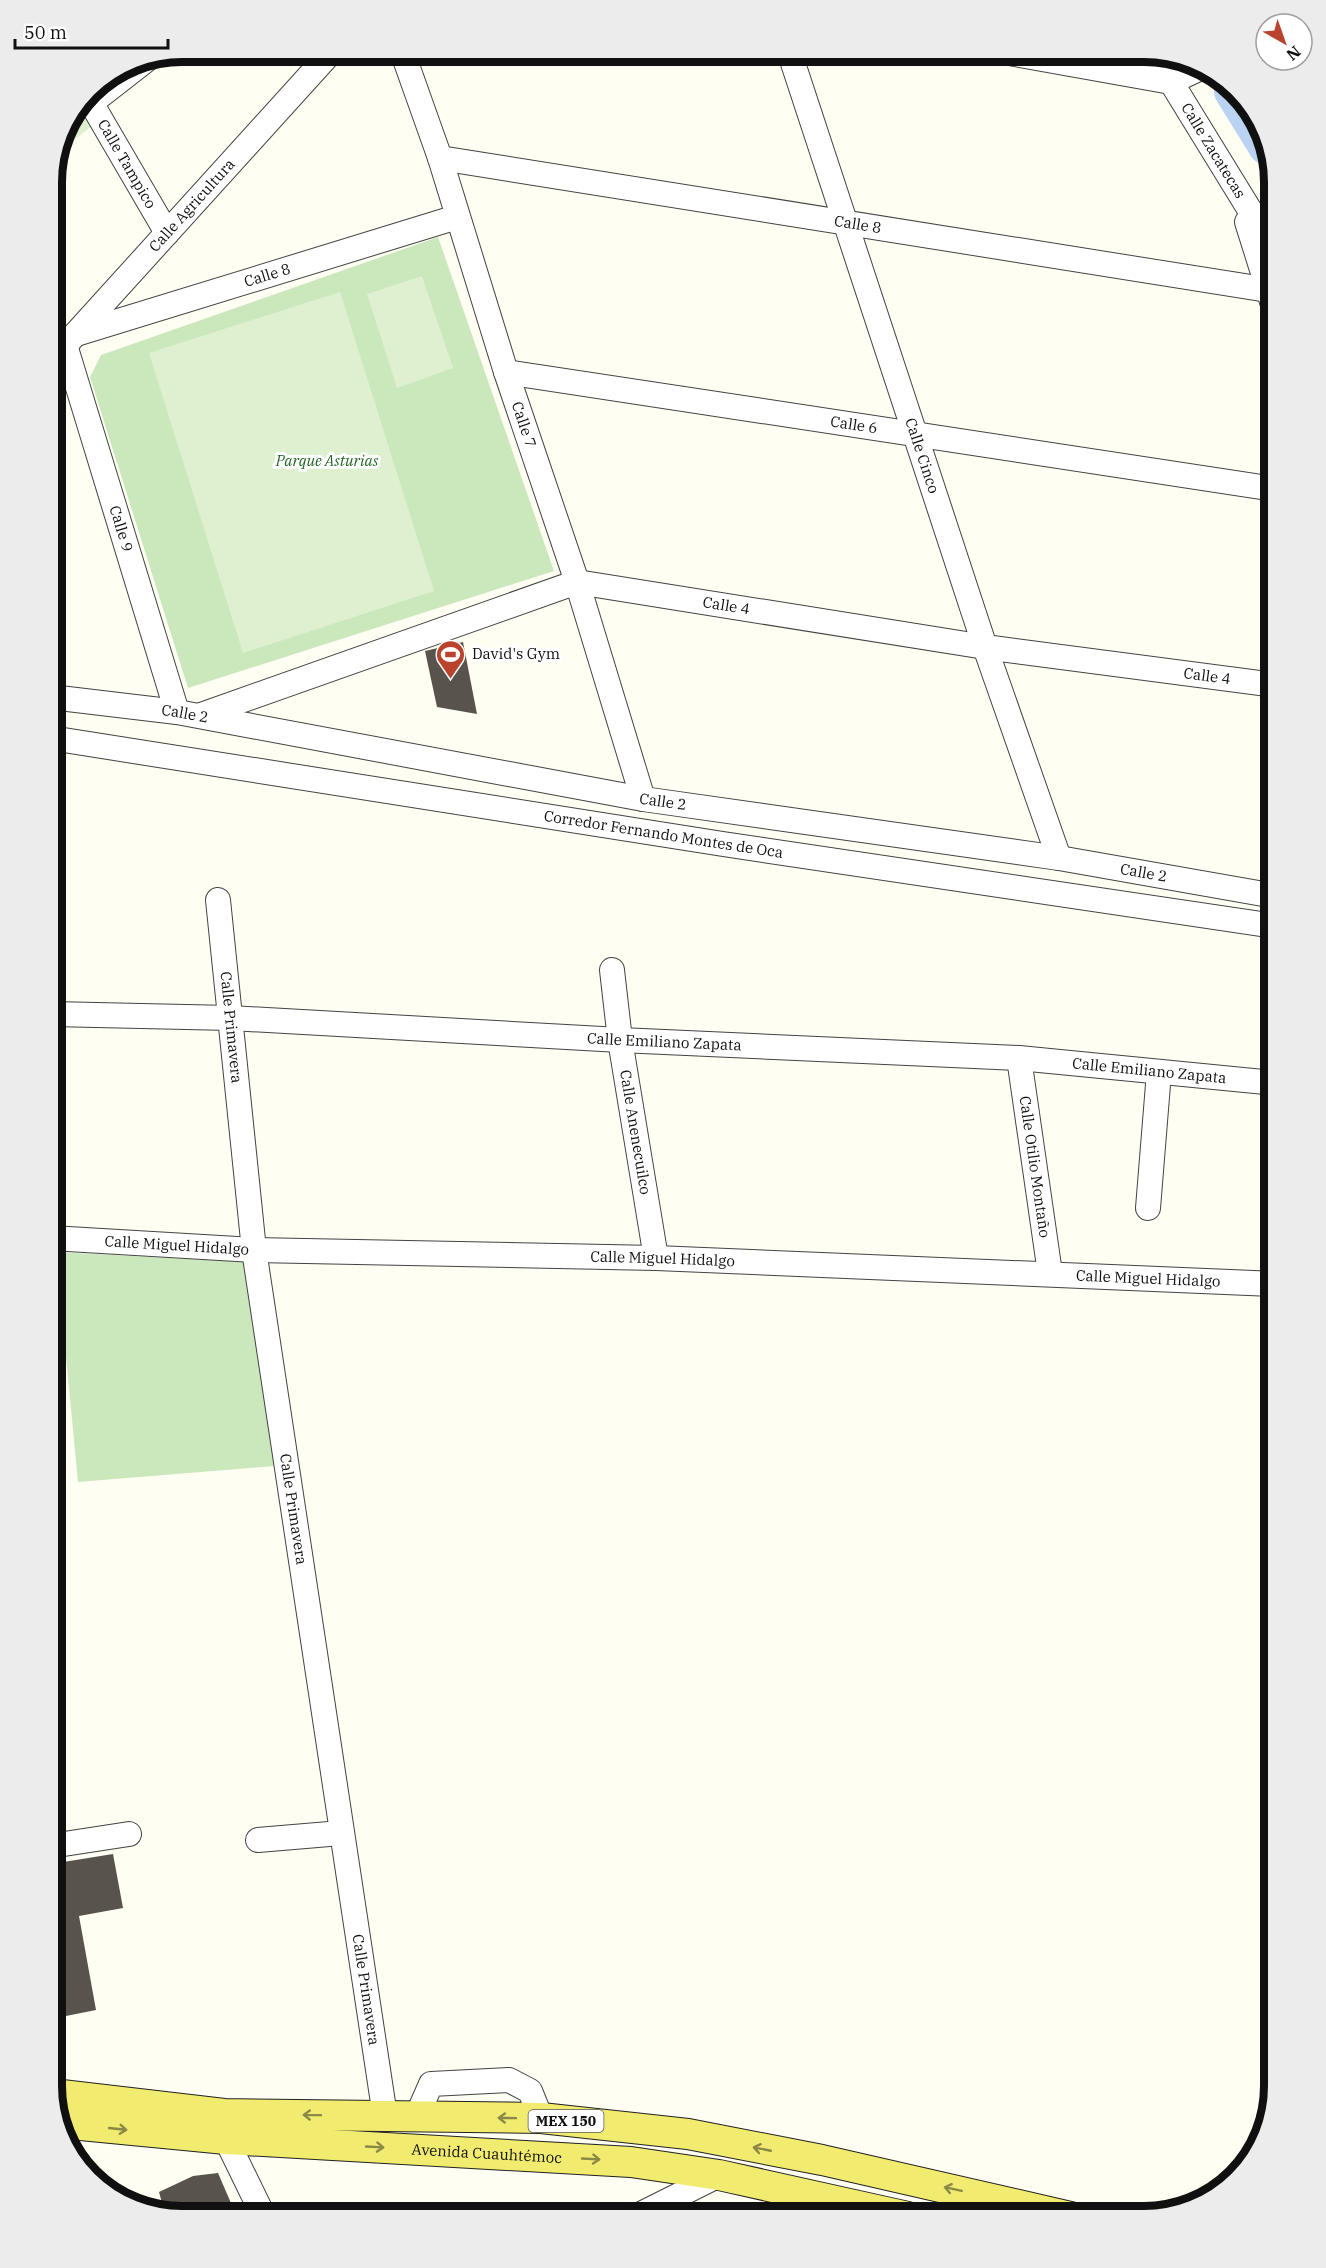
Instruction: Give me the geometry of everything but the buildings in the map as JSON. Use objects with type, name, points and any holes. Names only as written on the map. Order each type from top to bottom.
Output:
[{"type":"main road","name":"MEX 150","points":[[63,2095],[224,2114],[541,2118],[688,2134],[822,2160],[1023,2206]]},
{"type":"main road","name":"Avenida Cuauhtémoc","points":[[68,2124],[226,2139],[631,2162],[719,2175],[860,2206]]},
{"type":"main road","points":[[816,2196],[822,2160]]},
{"type":"street","name":"Calle Agricultura","points":[[64,347],[322,62]]},
{"type":"street","name":"Calle 7","points":[[406,62],[440,158],[506,372],[577,582],[643,800]]},
{"type":"street","name":"Calle Cinco","points":[[793,62],[985,646],[1059,858]]},
{"type":"street","points":[[1059,62],[1171,82],[1192,72]]},
{"type":"street","name":"Calle Zacatecas","points":[[1159,63],[1264,233]]},
{"type":"street","name":"Calle Tampico","points":[[92,103],[167,233]]},
{"type":"street","name":"Calle 8","points":[[440,158],[846,222],[1264,295]]},
{"type":"street","points":[[1236,189],[1264,271]]},
{"type":"street","name":"Calle 8","points":[[64,347],[457,218]]},
{"type":"street","name":"Calle 9","points":[[64,347],[188,714]]},
{"type":"street","name":"Calle 6","points":[[506,372],[1264,487]]},
{"type":"street","name":"Calle 4","points":[[188,714],[577,582],[985,646],[1264,684]]},
{"type":"street","name":"Calle 2","points":[[62,698],[188,714],[643,800],[1059,858],[1264,894]]},
{"type":"street","name":"Corredor Fernando Montes de Oca","points":[[62,740],[723,844],[1264,924]]},
{"type":"street","name":"Calle Primavera","points":[[218,900],[254,1250],[385,2116]]},
{"type":"street","name":"Calle Anenecuilco","points":[[612,970],[620,1040],[656,1258]]},
{"type":"street","name":"Calle Emiliano Zapata","points":[[62,1014],[231,1018],[620,1040],[1019,1058],[1264,1082]]},
{"type":"street","name":"Calle Otilio Montaño","points":[[1019,1058],[1050,1273]]},
{"type":"street","points":[[1148,1208],[1159,1072]]},
{"type":"street","name":"Calle Miguel Hidalgo","points":[[62,1239],[254,1250],[656,1258],[1264,1283]]},
{"type":"street","points":[[258,1840],[341,1833]]},
{"type":"street","points":[[62,1844],[129,1834]]},
{"type":"street","points":[[226,2139],[259,2206]]},
{"type":"street","points":[[657,2206],[719,2175]]},
{"type":"green space","points":[[84,112],[92,126],[67,145]]},
{"type":"green space","name":"Parque Asturias","points":[[438,237],[554,571],[188,688],[90,377],[101,355]]},
{"type":"green space","points":[[422,276],[453,368],[397,388],[367,294]]},
{"type":"green space","points":[[340,292],[434,591],[243,653],[149,353]]},
{"type":"green space","points":[[62,1252],[245,1262],[275,1466],[78,1482],[62,1315]]},
{"type":"place","name":"David's Gym","points":[[451,680]]}]
